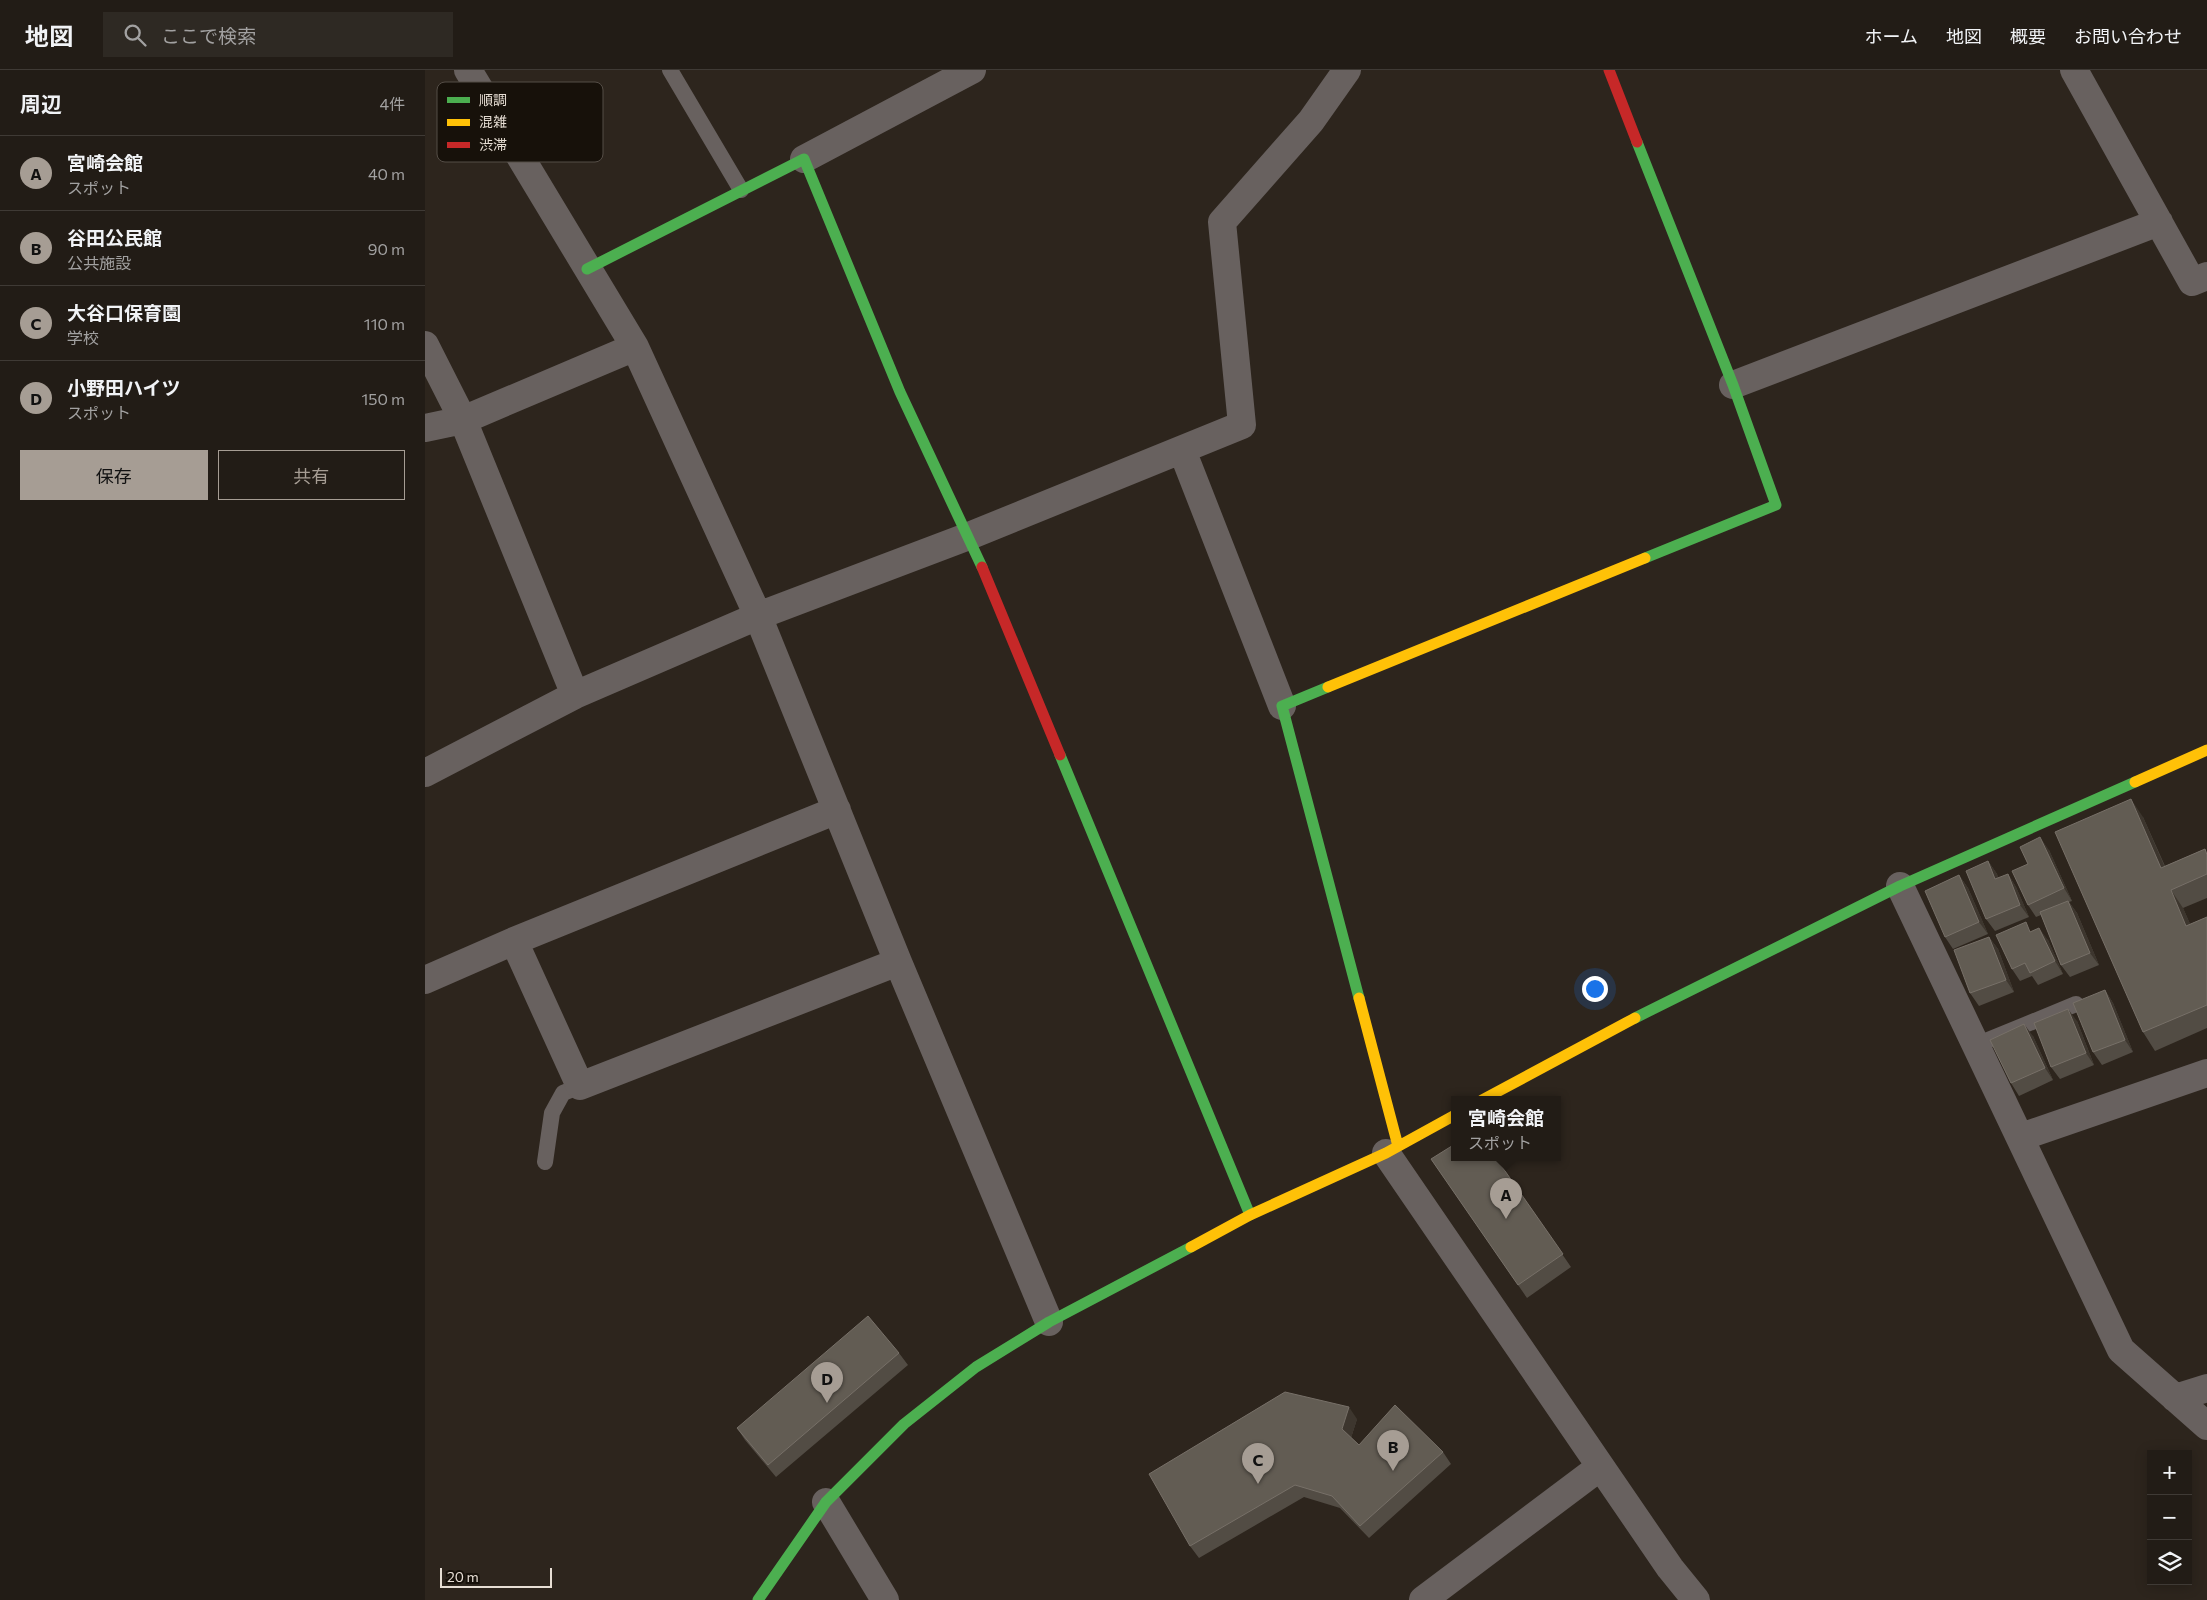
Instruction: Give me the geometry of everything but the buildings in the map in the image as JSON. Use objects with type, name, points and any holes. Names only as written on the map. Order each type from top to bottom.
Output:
[{"type":"street","points":[[469,70],[476,82]]},
{"type":"street","points":[[587,269],[804,159],[972,70]]},
{"type":"street","points":[[425,773],[575,695],[758,616],[969,536],[1242,425],[1222,222],[1311,121],[1347,70]]},
{"type":"street","points":[[1281,706],[1776,505],[1733,385],[1609,70]]},
{"type":"street","points":[[2074,70],[2192,282],[2207,276]]},
{"type":"street","points":[[804,159],[900,392],[969,536],[1250,1214]]},
{"type":"street","points":[[524,162],[635,347],[758,616],[898,962],[1049,1322]]},
{"type":"street","points":[[1733,385],[2159,222]]},
{"type":"street","points":[[425,345],[463,420],[575,695]]},
{"type":"street","points":[[425,428],[463,420],[635,347]]},
{"type":"street","points":[[1182,450],[1281,706],[1392,1150],[1600,1467],[1670,1568],[1696,1600]]},
{"type":"street","points":[[1489,1096],[1614,1028],[1900,886],[2207,750]]},
{"type":"street","points":[[425,980],[515,941],[837,810]]},
{"type":"street","points":[[1900,886],[2121,1350],[2207,1426]]},
{"type":"street","points":[[515,941],[580,1086],[898,962]]},
{"type":"street","points":[[2021,1137],[2207,1072]]},
{"type":"street","points":[[758,1600],[826,1502],[904,1424],[976,1367],[1049,1322],[1250,1214],[1392,1150],[1451,1117]]},
{"type":"street","points":[[2175,1398],[2207,1388]]},
{"type":"street","points":[[1423,1600],[1600,1467]]},
{"type":"street","points":[[826,1502],[885,1600]]},
{"type":"lane","points":[[670,70],[741,190]]},
{"type":"lane","points":[[1977,1045],[2076,1004]]},
{"type":"lane","points":[[545,1162],[552,1112],[563,1093],[580,1086]]},
{"type":"traffic: fast","points":[[1637,142],[1733,385],[1776,505],[1645,558]]},
{"type":"traffic: fast","points":[[587,269],[804,159],[900,392],[982,567]]},
{"type":"traffic: fast","points":[[1328,687],[1282,706],[1359,998]]},
{"type":"traffic: fast","points":[[1060,755],[1250,1215]]},
{"type":"traffic: fast","points":[[1635,1018],[1900,886],[2135,782]]},
{"type":"traffic: fast","points":[[758,1600],[826,1502],[904,1424],[976,1367],[1049,1322],[1191,1247]]},
{"type":"traffic: slow","points":[[1328,687],[1645,558]]},
{"type":"traffic: slow","points":[[2135,782],[2207,750]]},
{"type":"traffic: slow","points":[[1359,998],[1398,1146]]},
{"type":"traffic: slow","points":[[1489,1096],[1635,1018]]},
{"type":"traffic: slow","points":[[1191,1247],[1250,1215],[1386,1153],[1451,1117]]},
{"type":"traffic: jam","points":[[1609,70],[1637,142]]},
{"type":"traffic: jam","points":[[982,567],[1060,755]]},
{"type":"place","name":"宮崎会館","points":[[1506,1219]]},
{"type":"place","name":"小野田ハイツ","points":[[827,1403]]},
{"type":"place","name":"谷田公民館","points":[[1393,1471]]},
{"type":"place","name":"大谷口保育園","points":[[1258,1484]]}]
